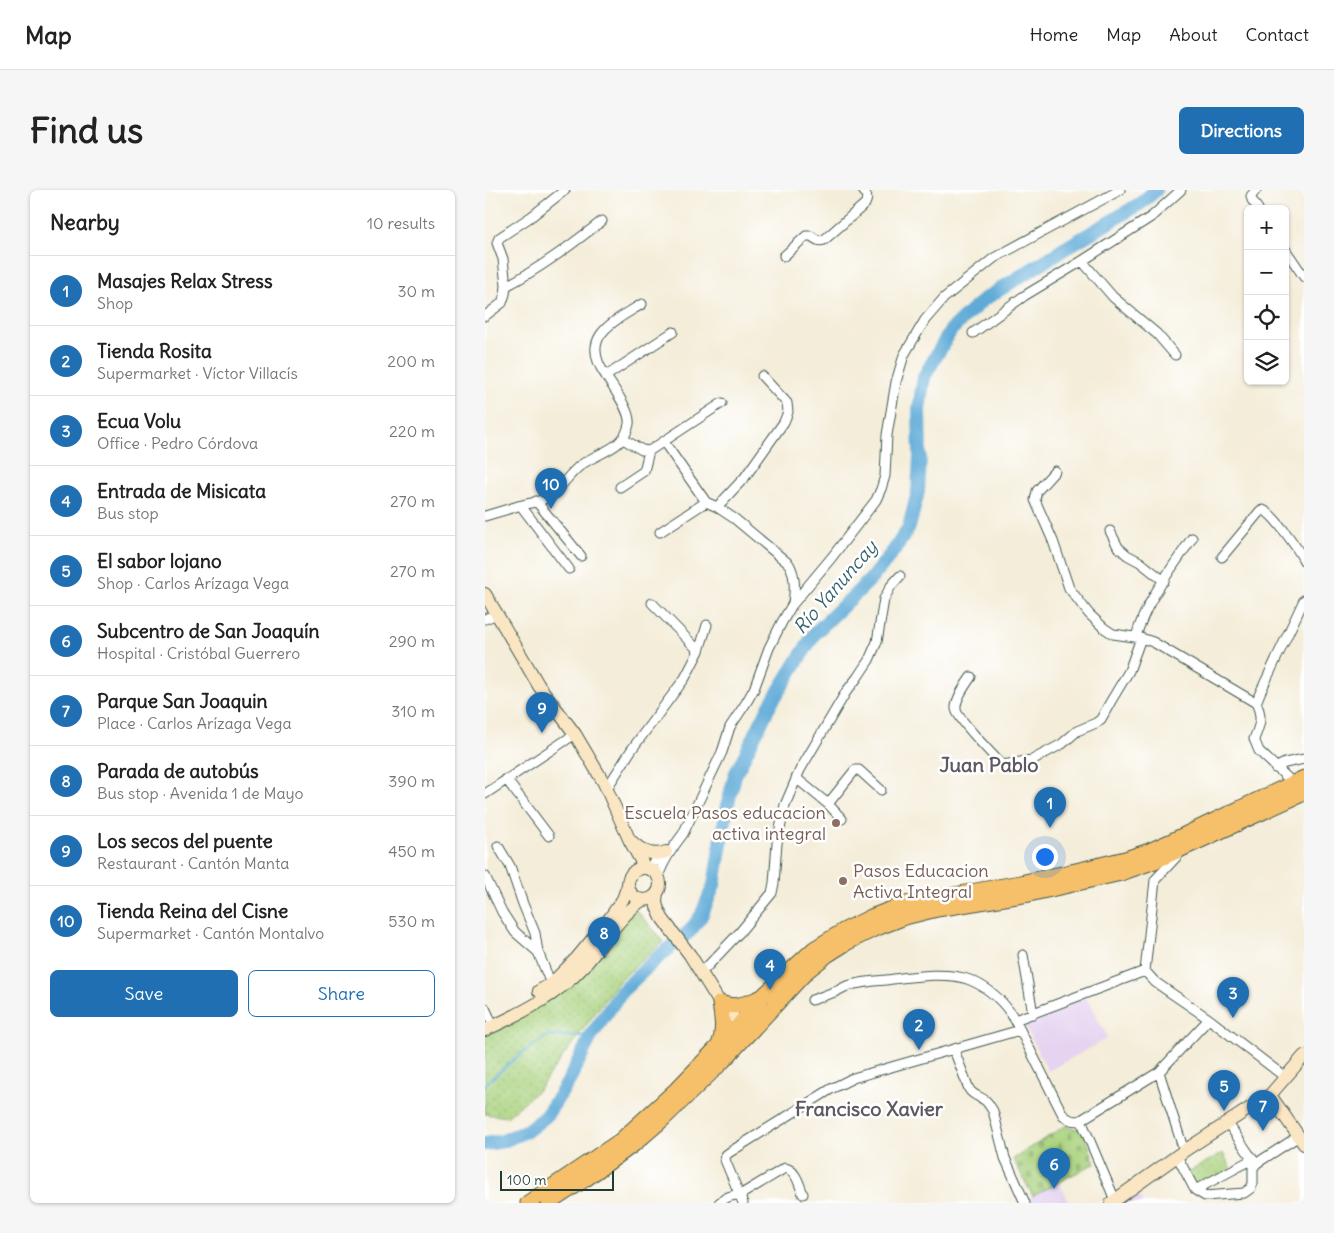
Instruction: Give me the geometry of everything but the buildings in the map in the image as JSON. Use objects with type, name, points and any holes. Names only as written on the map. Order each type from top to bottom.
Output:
[{"type":"main road","points":[[528,1203],[620,1141],[676,1090],[718,1047],[744,1029],[808,970],[846,943],[874,929],[905,917],[937,909],[1029,894],[1121,873],[1187,847],[1300,785]]},
{"type":"main road","points":[[718,1047],[722,1039],[723,1027],[720,1003],[731,1007],[747,1004],[762,997],[814,949],[871,917],[905,904],[1071,872],[1125,859],[1149,851],[1300,785]]},
{"type":"main road","points":[[549,1203],[584,1180],[646,1134],[723,1061],[762,997]]},
{"type":"street","points":[[485,316],[502,303],[505,294],[503,259],[497,244],[499,238],[532,216],[565,190]]},
{"type":"street","points":[[784,256],[806,236],[811,236],[820,241],[824,240],[865,204],[867,196],[863,190]]},
{"type":"street","points":[[646,869],[670,849],[683,834],[722,752],[730,727],[754,689],[769,648],[792,605],[876,500],[885,476],[887,435],[896,382],[904,355],[925,320],[945,298],[994,258],[1120,190]]},
{"type":"street","points":[[973,333],[1024,296],[1151,217],[1181,190]]},
{"type":"street","points":[[1254,191],[1251,196],[1255,205]]},
{"type":"street","points":[[506,286],[548,262],[602,221]]},
{"type":"street","points":[[1286,250],[1304,277]]},
{"type":"street","points":[[1083,261],[1113,297],[1157,334],[1175,355]]},
{"type":"street","points":[[485,516],[545,498],[554,492],[582,464],[609,451],[623,439],[630,422],[628,414],[598,360],[596,347],[598,339],[614,321],[642,304]]},
{"type":"street","points":[[606,376],[673,332]]},
{"type":"street","points":[[717,508],[745,477],[784,422],[788,412],[787,403],[762,376]]},
{"type":"street","points":[[623,439],[642,450],[649,451],[722,403]]},
{"type":"street","points":[[663,442],[706,502],[735,518],[789,564],[793,571],[795,584],[792,605]]},
{"type":"street","points":[[620,487],[644,471],[649,451]]},
{"type":"street","points":[[1055,471],[1037,491],[1035,500],[1053,541],[1069,588],[1089,614],[1113,634],[1139,637],[1153,642],[1256,703],[1261,712],[1260,726],[1253,739],[1259,751],[1275,768],[1300,785]]},
{"type":"street","points":[[536,501],[581,556]]},
{"type":"street","points":[[660,532],[706,502]]},
{"type":"street","points":[[519,506],[567,569]]},
{"type":"street","points":[[1223,557],[1260,511],[1263,510],[1267,511],[1295,546],[1304,561]]},
{"type":"street","points":[[1110,531],[1118,547],[1164,581]]},
{"type":"street","points":[[971,677],[957,704],[957,714],[1003,765],[1032,760],[1062,744],[1077,731],[1096,723],[1101,719],[1129,671],[1139,637],[1139,627],[1148,607],[1192,538]]},
{"type":"street","points":[[701,973],[740,932],[772,893],[775,883],[777,843],[785,804],[796,778],[846,692],[869,660],[877,642],[884,599],[891,586],[900,576]]},
{"type":"street","points":[[485,594],[491,617],[575,734],[607,788],[629,839],[646,869]]},
{"type":"street","points":[[1256,703],[1304,600]]},
{"type":"street","points":[[652,603],[699,651]]},
{"type":"street","points":[[607,788],[632,749],[685,678],[699,651],[707,624]]},
{"type":"street","points":[[485,794],[575,734]]},
{"type":"street","points":[[1275,768],[1285,762],[1304,759]]},
{"type":"street","points":[[828,804],[855,770],[859,770],[881,790]]},
{"type":"street","points":[[796,778],[828,804],[842,819]]},
{"type":"street","points":[[506,779],[549,836]]},
{"type":"street","points":[[629,839],[646,853],[653,854],[670,849]]},
{"type":"street","points":[[629,839],[631,855],[629,881],[631,894],[643,900],[663,919],[690,955],[720,1003],[744,1029]]},
{"type":"street","points":[[498,846],[510,866],[535,933],[538,952],[551,984]]},
{"type":"street","points":[[1187,847],[1155,880],[1145,971],[1155,982],[1209,1019],[1285,1077]]},
{"type":"street","points":[[663,919],[656,901],[659,885],[658,877],[670,849]]},
{"type":"street","points":[[486,1020],[529,998],[551,984],[576,959],[623,899],[629,881],[636,870],[651,870],[658,877]]},
{"type":"street","points":[[485,876],[502,912],[515,932],[538,952]]},
{"type":"street","points":[[486,1020],[525,1010],[555,992],[584,965],[625,915],[643,900],[651,898],[657,893]]},
{"type":"street","points":[[1023,955],[1033,1014]]},
{"type":"street","points":[[1015,1020],[1145,971]]},
{"type":"street","points":[[812,1000],[846,986],[919,976],[952,976],[969,980],[998,999],[1008,1009],[1063,1115],[1075,1122],[1159,1072],[1209,1019]]},
{"type":"street","points":[[741,1199],[725,1160],[726,1155],[831,1089],[853,1078],[1020,1030]]},
{"type":"street","points":[[954,1050],[969,1090],[972,1094],[985,1100],[993,1111],[1005,1158],[1025,1203]]},
{"type":"street","points":[[1081,1120],[1113,1201],[1181,1153],[1270,1095],[1304,1056]]},
{"type":"street","points":[[1159,1072],[1181,1153],[1195,1190],[1205,1196],[1244,1192],[1251,1188],[1253,1183],[1255,1161]]},
{"type":"street","points":[[1195,1190],[1301,1140],[1270,1095]]},
{"type":"street","points":[[1227,1122],[1255,1161]]},
{"type":"street","points":[[741,1199],[785,1168],[790,1169],[794,1173],[803,1194]]},
{"type":"street","points":[[719,1203],[733,1195],[741,1199]]},
{"type":"shaded area","points":[[1085,996],[1108,1038],[1048,1071],[1024,1024]]},
{"type":"shaded area","points":[[1059,1182],[1070,1203],[1033,1203],[1030,1197]]},
{"type":"shaded area","points":[[1138,1192],[1143,1203],[1122,1203]]},
{"type":"green space","points":[[636,910],[663,942],[619,981],[538,1090],[507,1117],[485,1114],[485,1036],[536,1008]]},
{"type":"green space","points":[[1065,1126],[1074,1129],[1082,1127],[1095,1163],[1033,1196],[1013,1159]]},
{"type":"green space","points":[[1223,1153],[1231,1169],[1196,1189],[1186,1173]]},
{"type":"waterway","name":"Río Yanuncay","points":[[485,1144],[503,1141],[528,1130],[546,1116],[567,1084],[591,1036],[621,992],[656,959],[690,931],[701,916],[714,885],[727,807],[735,775],[770,705],[815,633],[870,580],[895,549],[909,527],[918,492],[920,456],[919,409],[924,377],[951,330],[983,300],[1141,203],[1156,190]]},
{"type":"waterway","name":"Río Yanuncay","points":[[485,1084],[522,1053],[547,1036],[591,1036]]},
{"type":"place","name":"Tienda Reina del Cisne","points":[[551,509]]},
{"type":"place","name":"Los secos del puente","points":[[542,733]]},
{"type":"place","name":"Escuela Pasos educacion activa integral","points":[[836,823]]},
{"type":"place","name":"Masajes Relax Stress","points":[[1050,828]]},
{"type":"place","name":"Pasos Educacion Activa Integral","points":[[843,881]]},
{"type":"place","name":"Parada de autobús","points":[[604,958]]},
{"type":"place","name":"Entrada de Misicata","points":[[770,990]]},
{"type":"place","name":"Ecua Volu","points":[[1233,1018]]},
{"type":"place","name":"Tienda Rosita","points":[[919,1050]]},
{"type":"place","name":"El sabor lojano","points":[[1224,1111]]},
{"type":"place","name":"Parque San Joaquin","points":[[1263,1131]]},
{"type":"place","name":"Subcentro de San Joaquín","points":[[1054,1189]]},
{"type":"district","name":"Juan Pablo","points":[[989,765]]},
{"type":"district","name":"Francisco Xavier","points":[[869,1109]]}]
